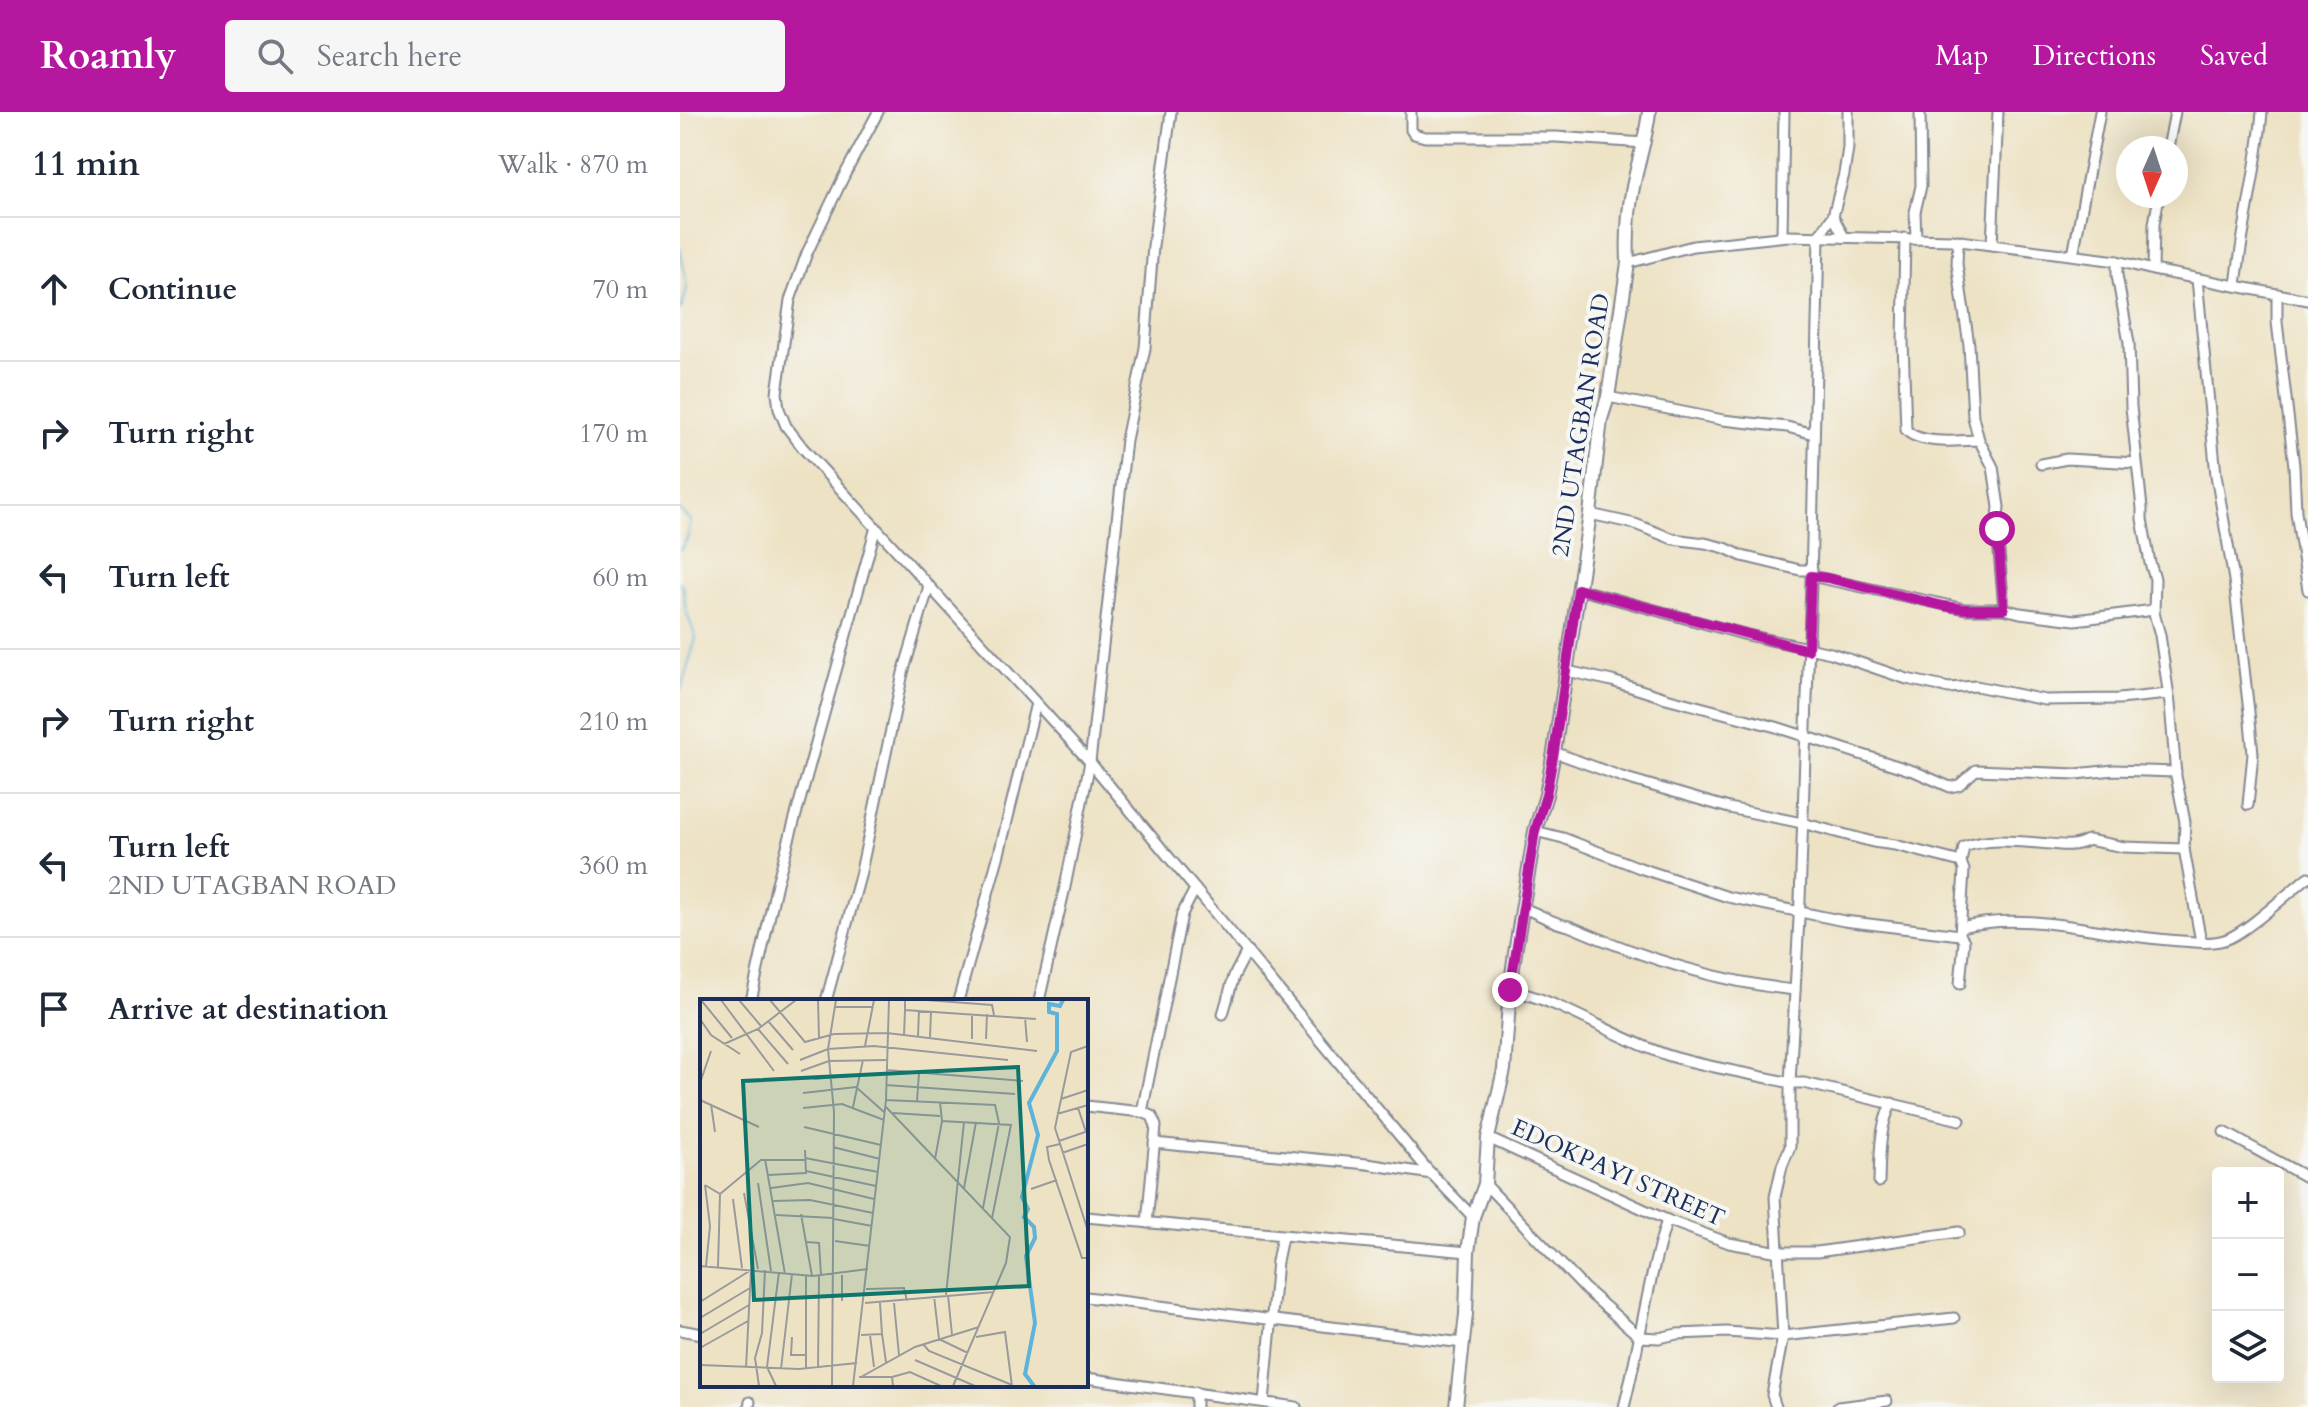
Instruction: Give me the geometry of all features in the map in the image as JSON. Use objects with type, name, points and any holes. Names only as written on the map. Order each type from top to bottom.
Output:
[{"type":"street","points":[[878,112],[807,253],[790,300],[777,393],[786,426],[1090,762],[1432,1174],[1473,1217]]},
{"type":"street","points":[[1039,999],[1090,762],[1126,440],[1145,348],[1153,246],[1171,112]]},
{"type":"street","points":[[1411,112],[1411,130],[1425,137],[1556,137],[1645,143]]},
{"type":"street","name":"2ND UTAGBAN ROAD","points":[[1456,1407],[1473,1217],[1485,1184],[1488,1138],[1504,1070],[1510,990],[1522,908],[1535,831],[1546,795],[1567,671],[1601,419],[1608,397],[1628,263],[1633,186],[1645,143],[1649,112]]},
{"type":"street","points":[[1782,236],[1784,112]]},
{"type":"street","points":[[1776,1407],[1772,1395],[1783,1336],[1775,1197],[1790,1147],[1790,1083],[1812,573],[1819,236],[1833,216],[1844,174],[1848,112]]},
{"type":"street","points":[[1916,239],[1915,212],[1921,186],[1920,112]]},
{"type":"street","points":[[1992,245],[1998,112]]},
{"type":"street","points":[[2073,255],[2100,112]]},
{"type":"street","points":[[2170,136],[2175,112]]},
{"type":"street","points":[[2236,286],[2247,206],[2256,171],[2262,112]]},
{"type":"street","points":[[2153,270],[2157,208]]},
{"type":"street","points":[[1833,216],[1844,237]]},
{"type":"street","points":[[1628,263],[1693,246],[1782,236],[1958,240],[2117,261],[2308,300]]},
{"type":"street","points":[[1905,238],[1903,341],[1906,430],[1911,436],[1939,441],[1979,440]]},
{"type":"street","points":[[1958,240],[1957,264],[1969,345],[1973,417],[1979,440],[1993,467],[1998,493],[1997,529],[2004,609]]},
{"type":"street","points":[[2117,261],[2129,343],[2131,407],[2142,519],[2155,579],[2154,610],[2185,822],[2184,849],[2201,942]]},
{"type":"street","points":[[2197,279],[2201,294],[2216,475],[2237,610],[2253,754],[2248,805]]},
{"type":"street","points":[[2277,294],[2277,322],[2294,466],[2296,512],[2308,590]]},
{"type":"street","points":[[1608,397],[1814,434]]},
{"type":"street","points":[[2041,464],[2067,459],[2136,463]]},
{"type":"street","points":[[1590,514],[1626,521],[1673,539],[1705,543],[1742,556],[1944,606],[2004,609],[2075,620],[2154,610]]},
{"type":"street","points":[[751,999],[777,883],[876,527]]},
{"type":"street","points":[[827,999],[860,876],[903,673],[929,586]]},
{"type":"street","points":[[1578,589],[1808,650],[1831,653],[1869,667],[1949,688],[1976,686],[2045,700],[2119,699],[2168,694]]},
{"type":"street","points":[[1567,671],[1805,737],[1916,772],[1950,787],[1959,785],[1976,770],[1991,769],[2076,774],[2114,770],[2176,772]]},
{"type":"street","points":[[959,999],[999,854],[1035,707]]},
{"type":"street","points":[[1554,752],[1622,777],[1729,808],[1961,862]]},
{"type":"street","points":[[1535,831],[1563,838],[1681,883],[1728,897],[1799,913],[1960,931],[1985,921],[2048,923],[2153,939],[2222,941],[2238,933],[2308,877]]},
{"type":"street","points":[[1960,984],[1964,941],[1960,931],[1964,847],[1984,841],[2078,846],[2088,840],[2124,847],[2184,849]]},
{"type":"street","points":[[1142,1112],[1182,914],[1195,889]]},
{"type":"street","points":[[1522,908],[1541,914],[1558,925],[1569,926],[1672,965],[1753,986],[1795,990]]},
{"type":"street","points":[[1223,1014],[1234,976],[1247,951]]},
{"type":"street","points":[[1510,990],[1553,1002],[1669,1056],[1790,1083],[1804,1083],[1960,1120]]},
{"type":"street","points":[[1879,1182],[1881,1143],[1886,1113],[1892,1103]]},
{"type":"street","points":[[1088,1106],[1142,1112],[1152,1116],[1156,1126],[1147,1223]]},
{"type":"street","points":[[2224,1132],[2308,1178]]},
{"type":"street","name":"EDOKPAYI STREET","points":[[1488,1138],[1667,1220],[1729,1243],[1779,1252],[1817,1252],[1959,1232]]},
{"type":"street","points":[[1154,1143],[1367,1164],[1432,1174]]},
{"type":"street","points":[[1485,1184],[1585,1289],[1640,1337],[1727,1332],[1783,1336],[1954,1318]]},
{"type":"street","points":[[1088,1217],[1468,1252]]},
{"type":"street","points":[[1624,1407],[1654,1258],[1667,1220]]},
{"type":"street","points":[[1264,1402],[1282,1237]]},
{"type":"street","points":[[1088,1297],[1463,1343]]},
{"type":"street","points":[[680,1330],[700,1334]]},
{"type":"street","points":[[1088,1378],[1296,1407]]},
{"type":"street","points":[[1196,1392],[1196,1407]]},
{"type":"street","points":[[1838,1407],[1887,1401]]},
{"type":"waterway","points":[[680,248],[687,288],[680,309]]},
{"type":"waterway","points":[[680,510],[691,521],[687,539],[680,550]]},
{"type":"waterway","points":[[680,583],[696,638],[680,692]]},
{"type":"route","points":[[1510,990],[1535,831],[1554,752],[1578,589],[1808,650],[1811,576],[1944,606],[2004,609],[1997,529]]}]
